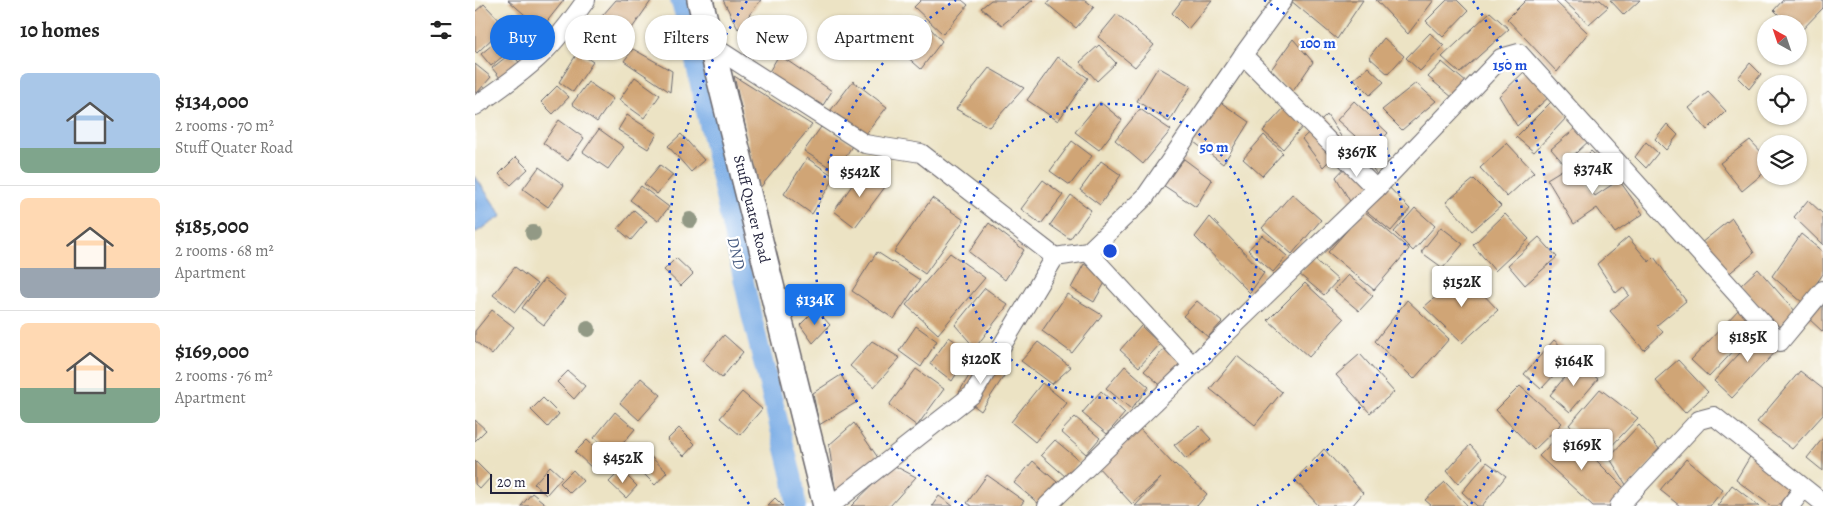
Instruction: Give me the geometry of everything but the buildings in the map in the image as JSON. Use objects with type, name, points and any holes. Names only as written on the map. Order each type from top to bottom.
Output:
[{"type":"street","points":[[475,106],[540,56],[566,28],[586,0]]},
{"type":"street","name":"Stuff Quater Road","points":[[700,0],[704,15]]},
{"type":"street","points":[[727,55],[865,144],[921,153],[1055,257],[1088,252],[1145,197],[1283,0]]},
{"type":"street","points":[[1047,506],[1191,365],[1376,189],[1501,58],[1519,54],[1781,342],[1823,290]]},
{"type":"street","points":[[1243,55],[1376,189]]},
{"type":"street","name":"Stuff Quater Road","points":[[715,60],[826,506]]},
{"type":"street","points":[[1088,252],[1191,365]]},
{"type":"street","points":[[830,506],[973,394],[1055,257]]},
{"type":"street","points":[[1619,506],[1699,420],[1714,416],[1803,489],[1823,503]]},
{"type":"street","points":[[1790,506],[1803,489]]},
{"type":"water","points":[[475,176],[502,216],[475,233]]},
{"type":"waterway","name":"DND","points":[[680,0],[752,318],[793,480],[796,506]]}]
